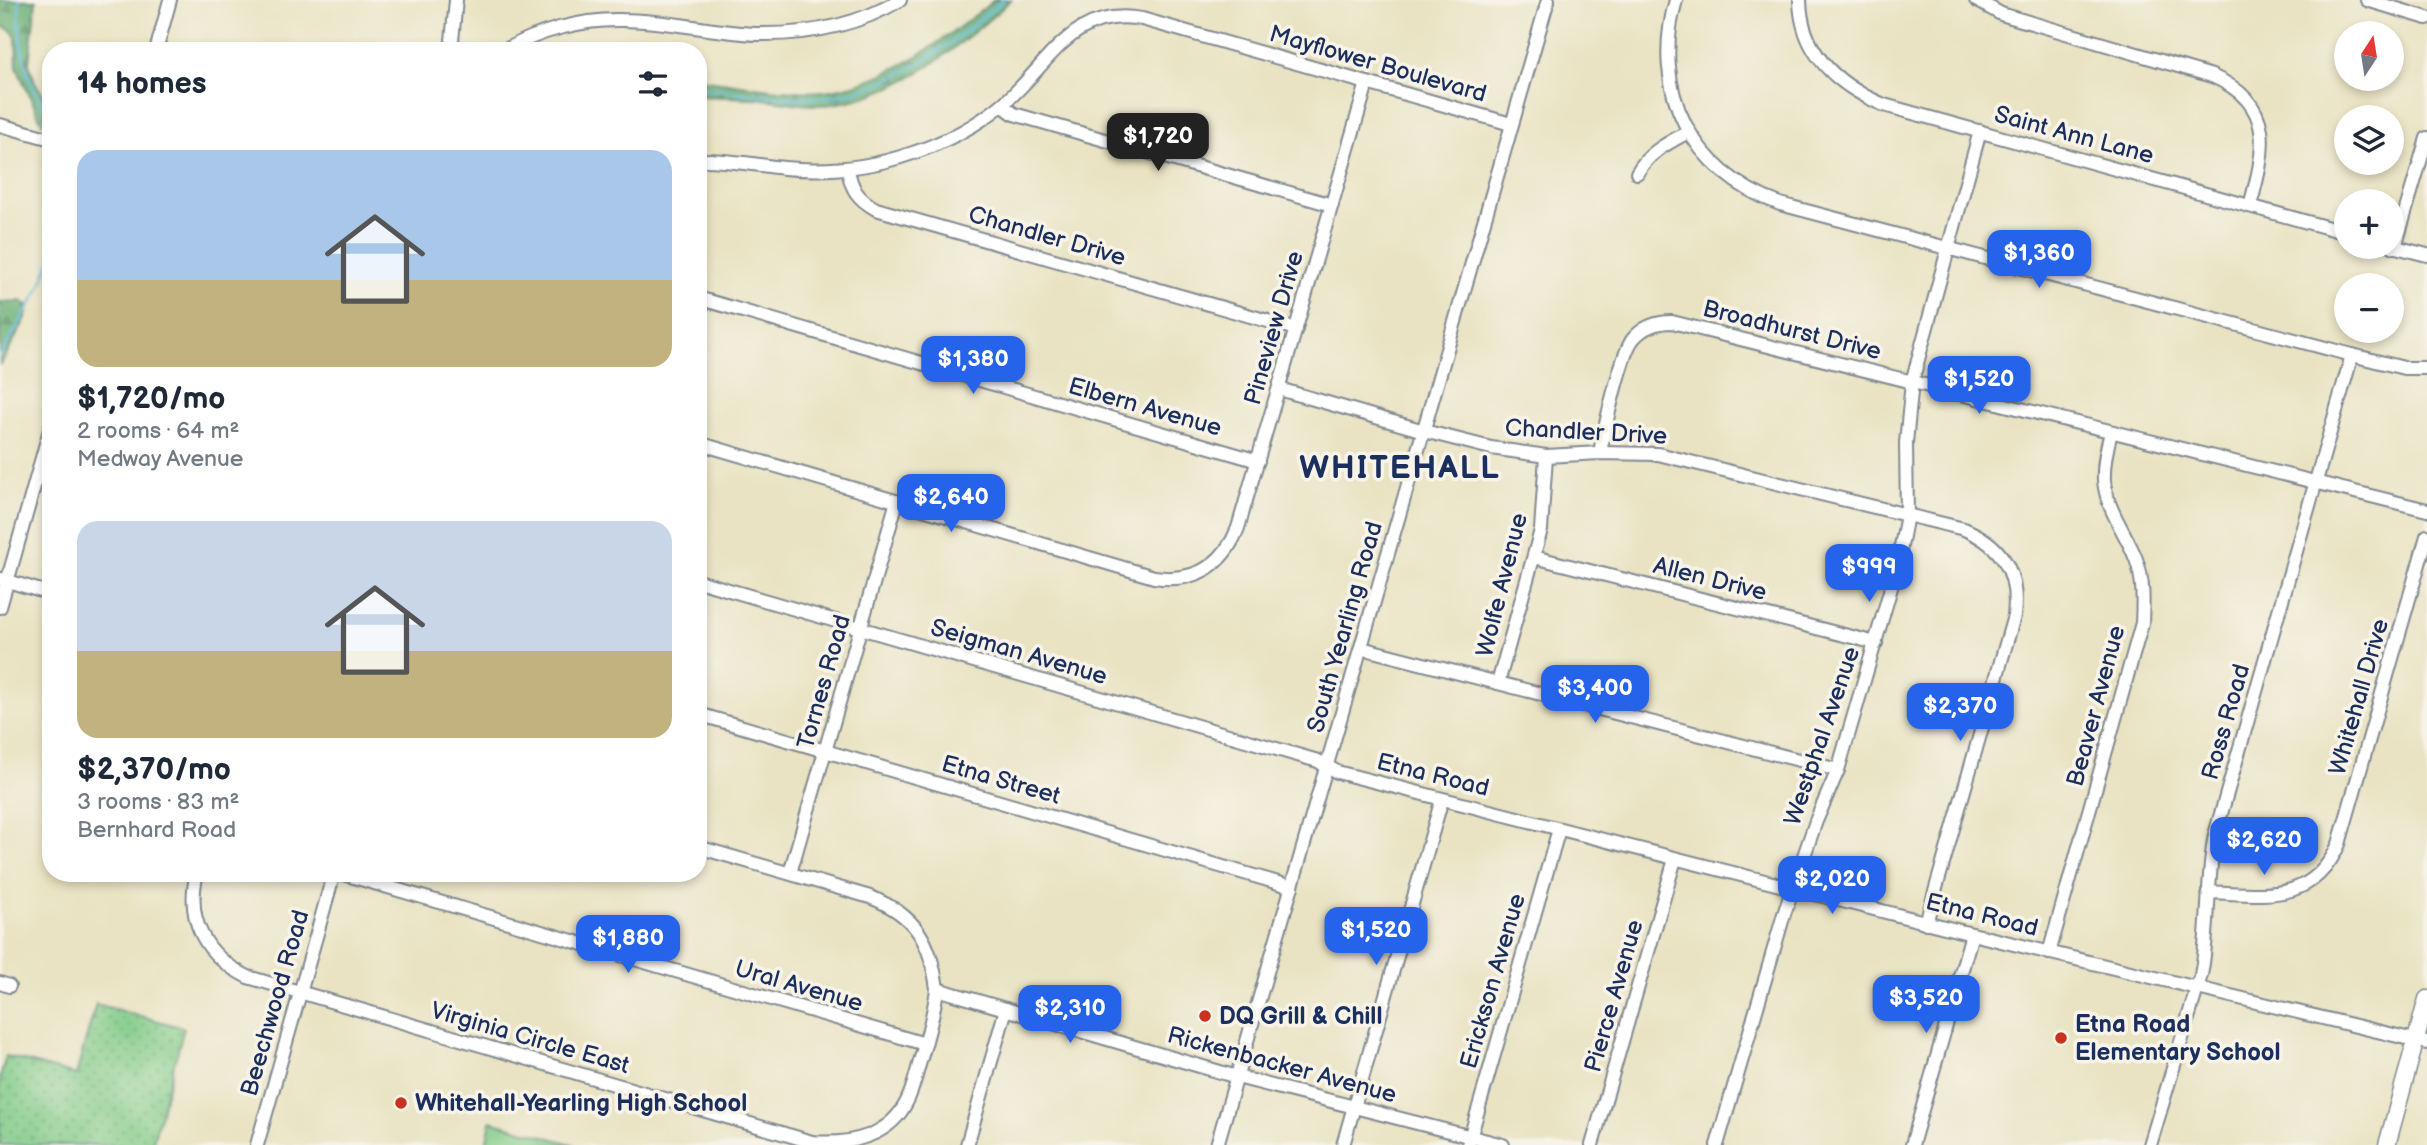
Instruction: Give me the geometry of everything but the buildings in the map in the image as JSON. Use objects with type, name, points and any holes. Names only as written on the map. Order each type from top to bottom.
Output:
[{"type":"main road","points":[[2387,1145],[2421,1042],[2427,999]]},
{"type":"street","points":[[158,42],[170,0]]},
{"type":"street","points":[[453,42],[456,0]]},
{"type":"street","points":[[523,42],[539,34],[566,27],[621,20],[756,34],[801,32],[837,26],[900,0]]},
{"type":"street","name":"South Yearling Road","points":[[1217,1145],[1548,0]]},
{"type":"street","points":[[1676,0],[1668,34],[1668,71],[1677,108],[1688,132],[1718,168],[1735,182],[1763,198],[2352,355],[2396,366],[2427,368]]},
{"type":"street","name":"Saint Ann Lane","points":[[1800,0],[1811,44],[1824,64],[1841,82],[1884,105],[2334,229]]},
{"type":"street","points":[[1976,0],[2001,14],[2212,76],[2234,87],[2257,117],[2263,142],[2261,165],[2250,206]]},
{"type":"street","points":[[2367,0],[2427,18]]},
{"type":"street","name":"Mayflower Boulevard","points":[[707,161],[788,169],[848,169],[911,154],[971,126],[1002,105],[1026,84],[1072,33],[1090,23],[1114,17],[1142,19],[1511,124]]},
{"type":"street","name":"Pineview Drive","points":[[897,501],[1154,577],[1179,579],[1202,572],[1225,554],[1233,541],[1258,461],[1367,83]]},
{"type":"street","points":[[1002,105],[1014,114],[1332,205]]},
{"type":"street","points":[[0,125],[42,137]]},
{"type":"street","name":"Westphal Avenue","points":[[1717,1145],[1793,889],[1816,821],[1838,770],[1897,567],[1908,515],[1906,443],[1912,382],[1980,131]]},
{"type":"street","points":[[1637,173],[1644,161],[1654,152],[1688,132]]},
{"type":"street","points":[[2404,213],[2427,138]]},
{"type":"street","name":"Chandler Drive","points":[[848,169],[850,181],[859,198],[876,209],[1296,329]]},
{"type":"street","points":[[2404,249],[2427,255]]},
{"type":"street","name":"Elbern Avenue","points":[[707,301],[1258,461]]},
{"type":"street","name":"Broadhurst Drive","points":[[1600,453],[1630,342],[1647,327],[1663,322],[1684,325],[2427,510]]},
{"type":"street","name":"Ross Road","points":[[2150,1145],[2205,954],[2208,892],[2215,835],[2352,355]]},
{"type":"street","name":"Chandler Drive","points":[[1279,389],[1491,448],[1546,456],[1636,453],[1686,459],[1908,515],[1976,534],[1987,541],[2005,560],[2011,572],[2015,587],[2014,616],[1926,923]]},
{"type":"street","name":"Beaver Avenue","points":[[2049,953],[2141,624],[2143,589],[2137,562],[2114,515],[2104,482],[2104,464],[2111,432]]},
{"type":"street","points":[[707,446],[897,501]]},
{"type":"street","points":[[0,607],[4,580],[42,455]]},
{"type":"street","name":"Wolfe Avenue","points":[[1498,683],[1534,557],[1544,507],[1546,456]]},
{"type":"street","name":"Tornes Road","points":[[790,873],[897,501]]},
{"type":"street","name":"Whitehall Drive","points":[[2208,892],[2288,892],[2315,878],[2333,856],[2339,844],[2427,536]]},
{"type":"street","name":"Allen Drive","points":[[1534,557],[1876,643]]},
{"type":"street","points":[[4,580],[42,591]]},
{"type":"street","name":"Seigman Avenue","points":[[707,584],[1318,761],[1327,766]]},
{"type":"street","points":[[1361,648],[1838,770]]},
{"type":"street","name":"Etna Street","points":[[707,717],[1292,887]]},
{"type":"street","name":"Etna Road","points":[[1327,766],[1337,772],[1926,923],[2421,1042]]},
{"type":"street","points":[[1343,1145],[1442,799]]},
{"type":"street","name":"Erickson Avenue","points":[[1469,1140],[1559,829]]},
{"type":"street","points":[[707,850],[870,897],[894,908],[915,927],[929,949],[937,989]]},
{"type":"street","name":"Pierce Avenue","points":[[1592,1145],[1675,859]]},
{"type":"street","name":"Virginia Circle East","points":[[196,882],[194,900],[200,930],[223,963],[248,977],[828,1145],[865,1139],[890,1123],[908,1101],[925,1044],[937,989]]},
{"type":"street","name":"Beechwood Road","points":[[257,1145],[331,882]]},
{"type":"street","name":"Ural Avenue","points":[[371,882],[925,1044]]},
{"type":"street","points":[[1912,1145],[1972,934]]},
{"type":"street","name":"Rickenbacker Avenue","points":[[937,989],[1237,1077],[1469,1140],[1503,1145]]},
{"type":"street","points":[[967,1145],[1006,1009]]},
{"type":"green space","points":[[0,0],[36,0],[29,64],[42,92],[42,123],[17,68],[16,38],[12,31],[0,25]]},
{"type":"green space","points":[[994,0],[1011,0],[970,36],[925,69],[876,93],[822,105],[707,96],[707,80],[800,91],[831,90],[853,85],[897,67],[958,29]]},
{"type":"green space","points":[[21,301],[28,305],[26,318],[0,366],[0,302]]},
{"type":"green space","points":[[96,1004],[184,1028],[152,1145],[0,1145],[0,1078],[6,1056],[76,1075]]},
{"type":"green space","points":[[491,1121],[575,1145],[486,1145]]},
{"type":"waterway","points":[[19,0],[24,62],[42,104]]},
{"type":"waterway","points":[[707,89],[811,98],[864,89],[890,79],[939,51],[1003,0]]},
{"type":"waterway","points":[[0,356],[42,282]]},
{"type":"place","name":"DQ Grill & Chill","points":[[1205,1016]]},
{"type":"place","name":"Etna Road Elementary School","points":[[2061,1038]]},
{"type":"place","name":"Whitehall-Yearling High School","points":[[401,1103]]},
{"type":"district","name":"WHITEHALL","points":[[1400,468]]}]
